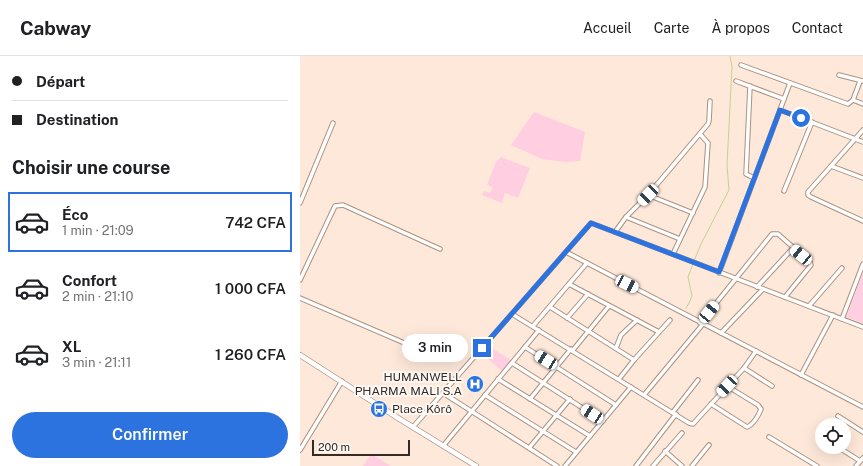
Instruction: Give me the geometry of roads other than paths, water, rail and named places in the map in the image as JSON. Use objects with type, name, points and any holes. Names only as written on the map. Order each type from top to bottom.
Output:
[{"type":"main road","points":[[300,355],[476,466]]},
{"type":"street","points":[[741,65],[848,104],[853,100],[862,81],[839,75]]},
{"type":"street","points":[[736,81],[784,99]]},
{"type":"street","points":[[719,272],[790,83]]},
{"type":"street","points":[[750,86],[746,174],[754,178]]},
{"type":"street","points":[[853,100],[863,104]]},
{"type":"street","points":[[615,232],[626,217],[648,195],[700,134],[709,121],[710,101]]},
{"type":"street","points":[[780,110],[863,142]]},
{"type":"street","points":[[784,191],[812,122]]},
{"type":"street","points":[[300,202],[333,124]]},
{"type":"street","points":[[863,130],[808,192],[808,195],[863,221]]},
{"type":"street","points":[[673,254],[705,187],[708,143],[700,134]]},
{"type":"street","points":[[831,166],[863,178]]},
{"type":"street","points":[[648,195],[692,213]]},
{"type":"street","points":[[300,280],[335,206],[343,205],[440,249]]},
{"type":"street","points":[[626,217],[680,239]]},
{"type":"street","points":[[413,427],[591,223],[863,327]]},
{"type":"street","points":[[644,394],[702,324],[772,234],[778,234],[810,262],[811,265],[785,297]]},
{"type":"street","points":[[757,287],[793,248]]},
{"type":"street","points":[[566,252],[863,407]]},
{"type":"street","points":[[533,326],[587,263]]},
{"type":"street","points":[[842,319],[863,264]]},
{"type":"street","points":[[810,306],[842,268]]},
{"type":"street","points":[[569,284],[659,332]]},
{"type":"street","points":[[721,333],[763,290]]},
{"type":"street","points":[[567,318],[588,294]]},
{"type":"street","points":[[300,298],[416,348]]},
{"type":"street","points":[[530,399],[609,306]]},
{"type":"street","points":[[550,307],[634,360]]},
{"type":"street","points":[[512,314],[693,424],[744,368],[756,351]]},
{"type":"street","points":[[801,374],[833,315]]},
{"type":"street","points":[[616,348],[621,335],[637,320]]},
{"type":"street","points":[[619,379],[670,320]]},
{"type":"street","points":[[443,446],[539,330]]},
{"type":"street","points":[[525,347],[616,405]]},
{"type":"street","points":[[512,363],[603,421]]},
{"type":"street","points":[[744,368],[772,386]]},
{"type":"street","points":[[498,379],[590,436]]},
{"type":"street","points":[[636,466],[698,380]]},
{"type":"street","points":[[300,450],[342,381]]},
{"type":"street","points":[[565,466],[631,386]]},
{"type":"street","points":[[711,404],[746,427],[750,426],[761,409],[727,386]]},
{"type":"street","points":[[443,393],[557,466]]},
{"type":"street","points":[[485,395],[576,452]]},
{"type":"street","points":[[529,448],[570,400]]},
{"type":"street","points":[[838,416],[863,432]]},
{"type":"street","points":[[660,466],[654,464],[682,433]]},
{"type":"street","points":[[769,437],[817,466]]},
{"type":"street","points":[[692,466],[710,445]]},
{"type":"street","points":[[665,451],[682,466]]},
{"type":"street","points":[[851,454],[862,459],[856,466]]},
{"type":"waterway","points":[[694,261],[701,244],[729,190],[727,165],[732,67],[730,56]]},
{"type":"waterway","points":[[686,308],[692,296],[688,277],[693,264]]},
{"type":"place","name":"HUMANWELL PHARMA MALI S.A","points":[[475,384]]},
{"type":"place","name":"Place Kôrô","points":[[379,409]]}]
